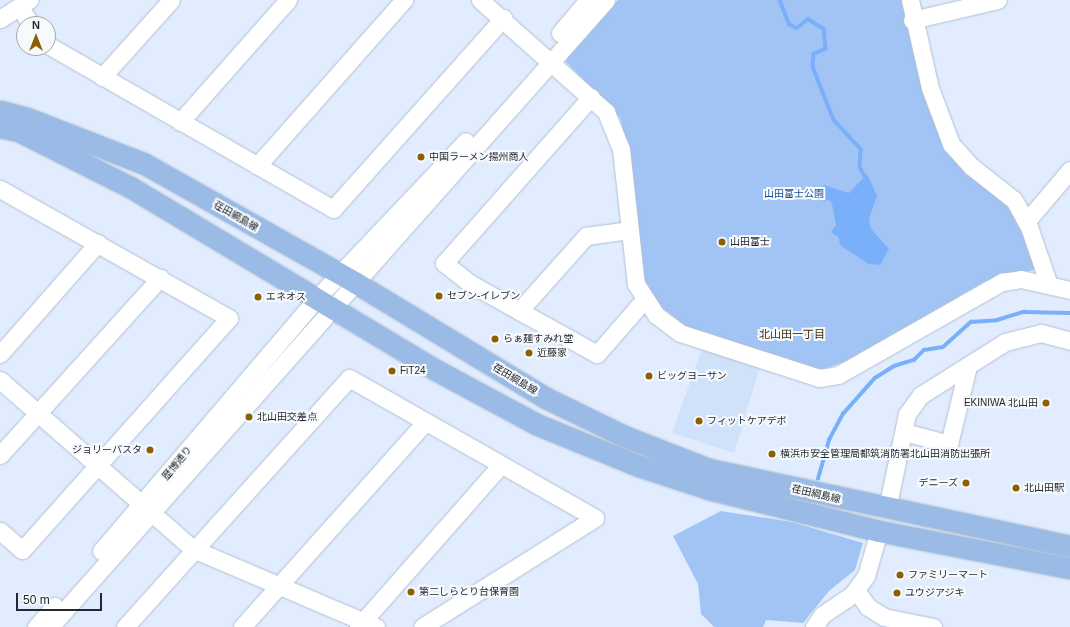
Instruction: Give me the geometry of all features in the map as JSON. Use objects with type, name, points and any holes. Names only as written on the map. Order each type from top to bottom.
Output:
[{"type":"main road","name":"荏田綱島線","points":[[0,111],[27,118],[145,164],[348,280],[546,398],[624,436],[708,469],[888,509],[1070,546]]},
{"type":"main road","name":"荏田綱島線","points":[[0,127],[19,131],[130,187],[434,369],[543,428],[639,466],[709,489],[879,531],[1070,568]]},
{"type":"street","points":[[102,77],[171,0]]},
{"type":"street","points":[[180,122],[288,0]]},
{"type":"street","points":[[257,166],[404,0]]},
{"type":"street","points":[[480,0],[503,18],[606,112],[621,149],[633,268],[644,300],[666,324],[680,333],[819,378],[838,375],[1002,282],[1020,279],[1070,290]]},
{"type":"street","points":[[547,58],[588,0]]},
{"type":"street","points":[[547,58],[606,0]]},
{"type":"street","points":[[910,0],[912,20],[930,88],[951,144],[972,167],[1014,200],[1026,222],[1049,285]]},
{"type":"street","points":[[912,20],[998,0]]},
{"type":"street","points":[[0,19],[24,3],[28,16]]},
{"type":"street","points":[[56,50],[333,209],[503,18]]},
{"type":"street","name":"歴博通り","points":[[36,627],[147,507],[326,303],[547,58]]},
{"type":"street","points":[[591,98],[444,263],[471,284],[597,354],[644,300]]},
{"type":"street","points":[[1026,222],[1070,170]]},
{"type":"street","points":[[0,189],[229,318],[22,550],[0,531]]},
{"type":"street","points":[[519,311],[586,236],[629,230]]},
{"type":"street","points":[[0,354],[98,243]]},
{"type":"street","points":[[0,455],[160,278]]},
{"type":"street","points":[[888,509],[908,414],[921,395],[1005,342],[1041,333],[1070,341]]},
{"type":"street","points":[[904,432],[949,444],[968,366]]},
{"type":"street","points":[[125,627],[193,549],[348,378],[595,518],[422,627]]},
{"type":"street","points":[[0,380],[147,507],[193,549],[281,585],[366,625],[501,465]]},
{"type":"street","points":[[242,627],[425,422]]},
{"type":"street","name":"歴博通り","points":[[50,627],[147,507]]},
{"type":"street","points":[[814,627],[822,615],[856,590],[866,576],[879,531]]},
{"type":"street","points":[[856,590],[868,607],[884,616],[933,627]]},
{"type":"shaded area","points":[[867,174],[877,196],[869,219],[871,229],[889,249],[880,265],[869,264],[841,246],[838,237],[831,232],[836,225],[832,204],[829,200],[823,201],[820,195],[824,185],[849,193]]},
{"type":"shaded area","points":[[703,346],[760,367],[734,453],[672,433]]},
{"type":"green space","name":"山田富士公園","points":[[618,0],[905,0],[944,139],[1007,202],[1022,225],[1038,269],[984,282],[847,361],[821,370],[686,326],[658,305],[646,286],[639,260],[630,160],[620,118],[566,62],[568,55]]},
{"type":"green space","points":[[721,511],[792,522],[863,543],[855,570],[829,591],[803,623],[766,620],[763,627],[714,627],[701,614],[698,584],[673,536]]},
{"type":"waterway","points":[[780,0],[789,24],[797,28],[808,19],[824,29],[826,49],[814,54],[813,67],[834,120],[861,149],[860,167],[865,176]]},
{"type":"waterway","points":[[818,479],[829,440],[843,414],[875,378],[894,366],[914,360],[924,350],[943,347],[971,322],[997,320],[1024,312],[1070,313]]},
{"type":"place","name":"中国ラーメン揚州商人","points":[[421,157]]},
{"type":"place","name":"山田富士","points":[[722,242]]},
{"type":"place","name":"セブン-イレブン","points":[[439,296]]},
{"type":"place","name":"エネオス","points":[[258,297]]},
{"type":"place","name":"らぁ麺すみれ堂","points":[[495,339]]},
{"type":"place","name":"近藤家","points":[[529,353]]},
{"type":"place","name":"FiT24","points":[[392,371]]},
{"type":"place","name":"ビッグヨーサン","points":[[649,376]]},
{"type":"place","name":"EKINIWA 北山田","points":[[1046,403]]},
{"type":"place","name":"北山田交差点","points":[[249,417]]},
{"type":"place","name":"フィットケアデポ","points":[[699,421]]},
{"type":"place","name":"ジョリーパスタ","points":[[150,450]]},
{"type":"place","name":"横浜市安全管理局都筑消防署北山田消防出張所","points":[[772,454]]},
{"type":"place","name":"デニーズ","points":[[966,483]]},
{"type":"place","name":"北山田駅","points":[[1016,488]]},
{"type":"place","name":"ファミリーマート","points":[[900,575]]},
{"type":"place","name":"第二しらとり台保育園","points":[[411,592]]},
{"type":"place","name":"ユウジアジキ","points":[[897,593]]},
{"type":"district","name":"北山田一丁目","points":[[792,334]]}]
